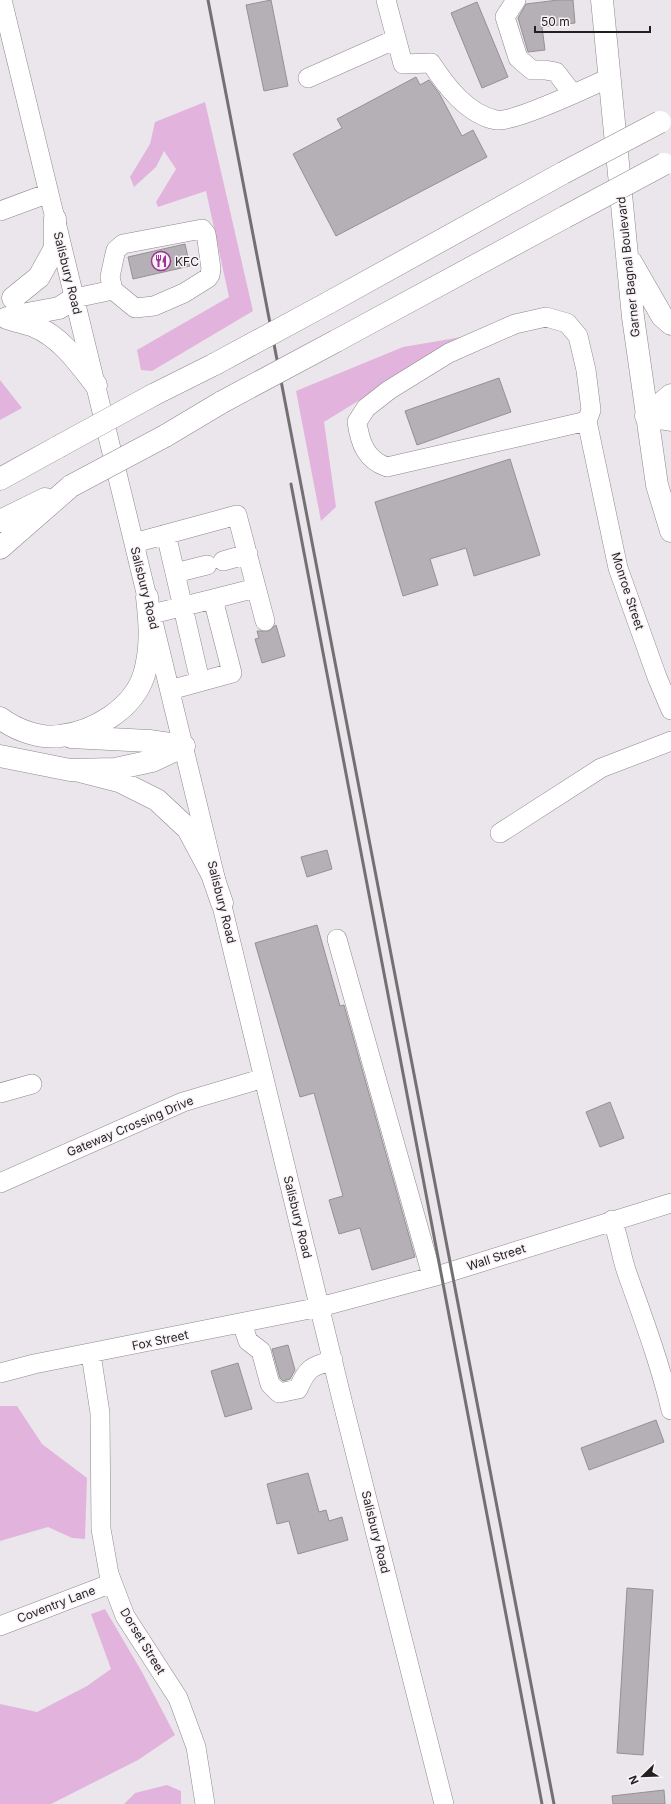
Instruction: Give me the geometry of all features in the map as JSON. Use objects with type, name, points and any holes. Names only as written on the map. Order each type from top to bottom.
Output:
[{"type":"highway","name":"Garner Bagnal Boulevard","points":[[602,0],[626,254],[646,416],[657,485],[671,531]]},
{"type":"highway","points":[[3,477],[153,395],[215,364],[328,303],[563,173],[667,118]]},
{"type":"highway","points":[[0,521],[71,486],[165,436],[222,402],[667,162]]},
{"type":"highway","points":[[5,308],[39,277],[55,248],[55,219]]},
{"type":"highway","points":[[626,254],[662,316],[671,324]]},
{"type":"highway","points":[[5,308],[55,294],[75,298]]},
{"type":"highway","points":[[5,308],[52,336],[78,360],[96,386]]},
{"type":"highway","points":[[646,416],[671,395]]},
{"type":"highway","points":[[646,416],[671,420]]},
{"type":"highway","points":[[0,548],[71,486]]},
{"type":"highway","points":[[58,736],[77,732],[114,715],[132,698],[144,676],[151,636],[150,605]]},
{"type":"highway","points":[[0,718],[28,733],[149,741],[184,746]]},
{"type":"highway","points":[[76,770],[115,769],[152,761],[184,746]]},
{"type":"highway","points":[[0,756],[76,770],[119,781],[157,800],[188,829],[212,874],[222,903]]},
{"type":"street","name":"Salisbury Road","points":[[2,0],[320,1307],[444,1804]]},
{"type":"street","points":[[386,0],[403,64],[431,63],[441,79],[470,110],[496,120],[516,117],[609,78]]},
{"type":"street","points":[[516,0],[506,17],[518,58],[532,70],[556,72],[572,93]]},
{"type":"street","points":[[308,78],[396,39]]},
{"type":"street","points":[[0,211],[49,193]]},
{"type":"street","points":[[202,229],[204,231],[211,269],[208,278],[174,298],[154,306],[143,308],[135,308],[113,290],[110,277],[114,258],[116,250],[123,244],[202,229]]},
{"type":"street","points":[[75,298],[113,290]]},
{"type":"street","points":[[546,317],[567,323],[578,336],[586,370],[591,410],[587,421],[387,467],[376,464],[367,454],[359,436],[357,422],[366,408],[384,394],[449,353],[515,324],[546,317]]},
{"type":"street","name":"Monroe Street","points":[[587,421],[618,568],[657,677],[671,710]]},
{"type":"street","points":[[134,542],[237,515],[265,621]]},
{"type":"street","points":[[166,534],[200,682]]},
{"type":"street","points":[[175,573],[248,554]]},
{"type":"street","points":[[150,605],[182,606],[256,588]]},
{"type":"street","points":[[170,690],[232,673],[213,599]]},
{"type":"street","points":[[500,833],[601,768],[671,741]]},
{"type":"street","points":[[337,939],[432,1276]]},
{"type":"street","name":"Gateway Crossing Drive","points":[[0,1183],[183,1102],[264,1078]]},
{"type":"street","points":[[0,1093],[32,1084]]},
{"type":"street","name":"Wall Street","points":[[320,1307],[432,1276],[671,1203]]},
{"type":"street","points":[[612,1220],[619,1237],[626,1271],[663,1376],[671,1410]]},
{"type":"street","name":"Fox Street","points":[[0,1373],[34,1364],[91,1354],[320,1307]]},
{"type":"street","points":[[242,1323],[248,1341],[261,1351],[270,1384],[279,1393],[298,1389],[305,1374],[312,1367],[333,1360]]},
{"type":"street","name":"Dorset Street","points":[[91,1354],[100,1413],[101,1529],[112,1583],[126,1616],[178,1698],[196,1747],[205,1804]]},
{"type":"street","name":"Coventry Lane","points":[[0,1626],[112,1583]]},
{"type":"shaded area","points":[[205,102],[253,311],[152,371],[141,370],[137,350],[229,297],[206,191],[158,207],[156,202],[176,169],[164,151],[156,167],[134,187],[130,177],[150,144],[155,122]]},
{"type":"shaded area","points":[[462,337],[324,422],[336,507],[321,521],[296,391],[403,347]]},
{"type":"shaded area","points":[[0,380],[22,408],[0,420]]},
{"type":"shaded area","points":[[0,1406],[17,1406],[42,1444],[87,1478],[85,1539],[72,1538],[48,1527],[0,1541]]},
{"type":"shaded area","points":[[105,1609],[142,1672],[175,1735],[138,1760],[51,1804],[0,1804],[0,1704],[37,1712],[87,1686],[111,1669],[91,1614]]},
{"type":"shaded area","points":[[167,1785],[181,1791],[181,1804],[124,1804],[135,1793]]},
{"type":"building","points":[[271,0],[288,86],[264,91],[246,5]]},
{"type":"building","points":[[558,0],[573,0],[575,23],[542,27],[545,50],[528,52],[518,18],[526,4]]},
{"type":"building","points":[[477,2],[508,77],[482,88],[451,13]]},
{"type":"building","points":[[416,77],[420,85],[429,80],[439,93],[462,136],[473,130],[487,157],[336,236],[293,154],[342,128],[337,119]]},
{"type":"building","points":[[185,244],[190,266],[133,279],[128,257]]},
{"type":"building","points":[[499,378],[511,412],[417,445],[405,411]]},
{"type":"building","points":[[510,459],[540,555],[474,576],[466,548],[430,559],[438,585],[403,596],[375,502]]},
{"type":"building","points":[[276,625],[285,656],[262,663],[255,639],[259,638],[257,631],[268,631]]},
{"type":"building","points":[[327,850],[332,869],[307,877],[301,857]]},
{"type":"building","points":[[317,925],[340,1006],[344,1005],[415,1257],[372,1270],[360,1228],[339,1234],[329,1200],[343,1196],[314,1093],[300,1097],[255,943]]},
{"type":"building","points":[[610,1102],[624,1138],[600,1147],[586,1112]]},
{"type":"building","points":[[288,1345],[295,1370],[290,1379],[283,1381],[280,1378],[272,1349]]},
{"type":"building","points":[[238,1363],[252,1409],[225,1417],[211,1371]]},
{"type":"building","points":[[656,1420],[664,1442],[589,1470],[581,1448]]},
{"type":"building","points":[[308,1473],[319,1512],[326,1510],[329,1521],[342,1517],[348,1540],[298,1554],[289,1521],[277,1524],[267,1484]]},
{"type":"building","points":[[627,1588],[653,1590],[643,1755],[617,1753]]},
{"type":"building","points":[[664,1790],[665,1804],[613,1804],[612,1796]]},
{"type":"railway","points":[[208,0],[554,1804]]},
{"type":"railway","points":[[291,484],[481,1474],[542,1804]]},
{"type":"place","name":"KFC","points":[[161,261]]}]
